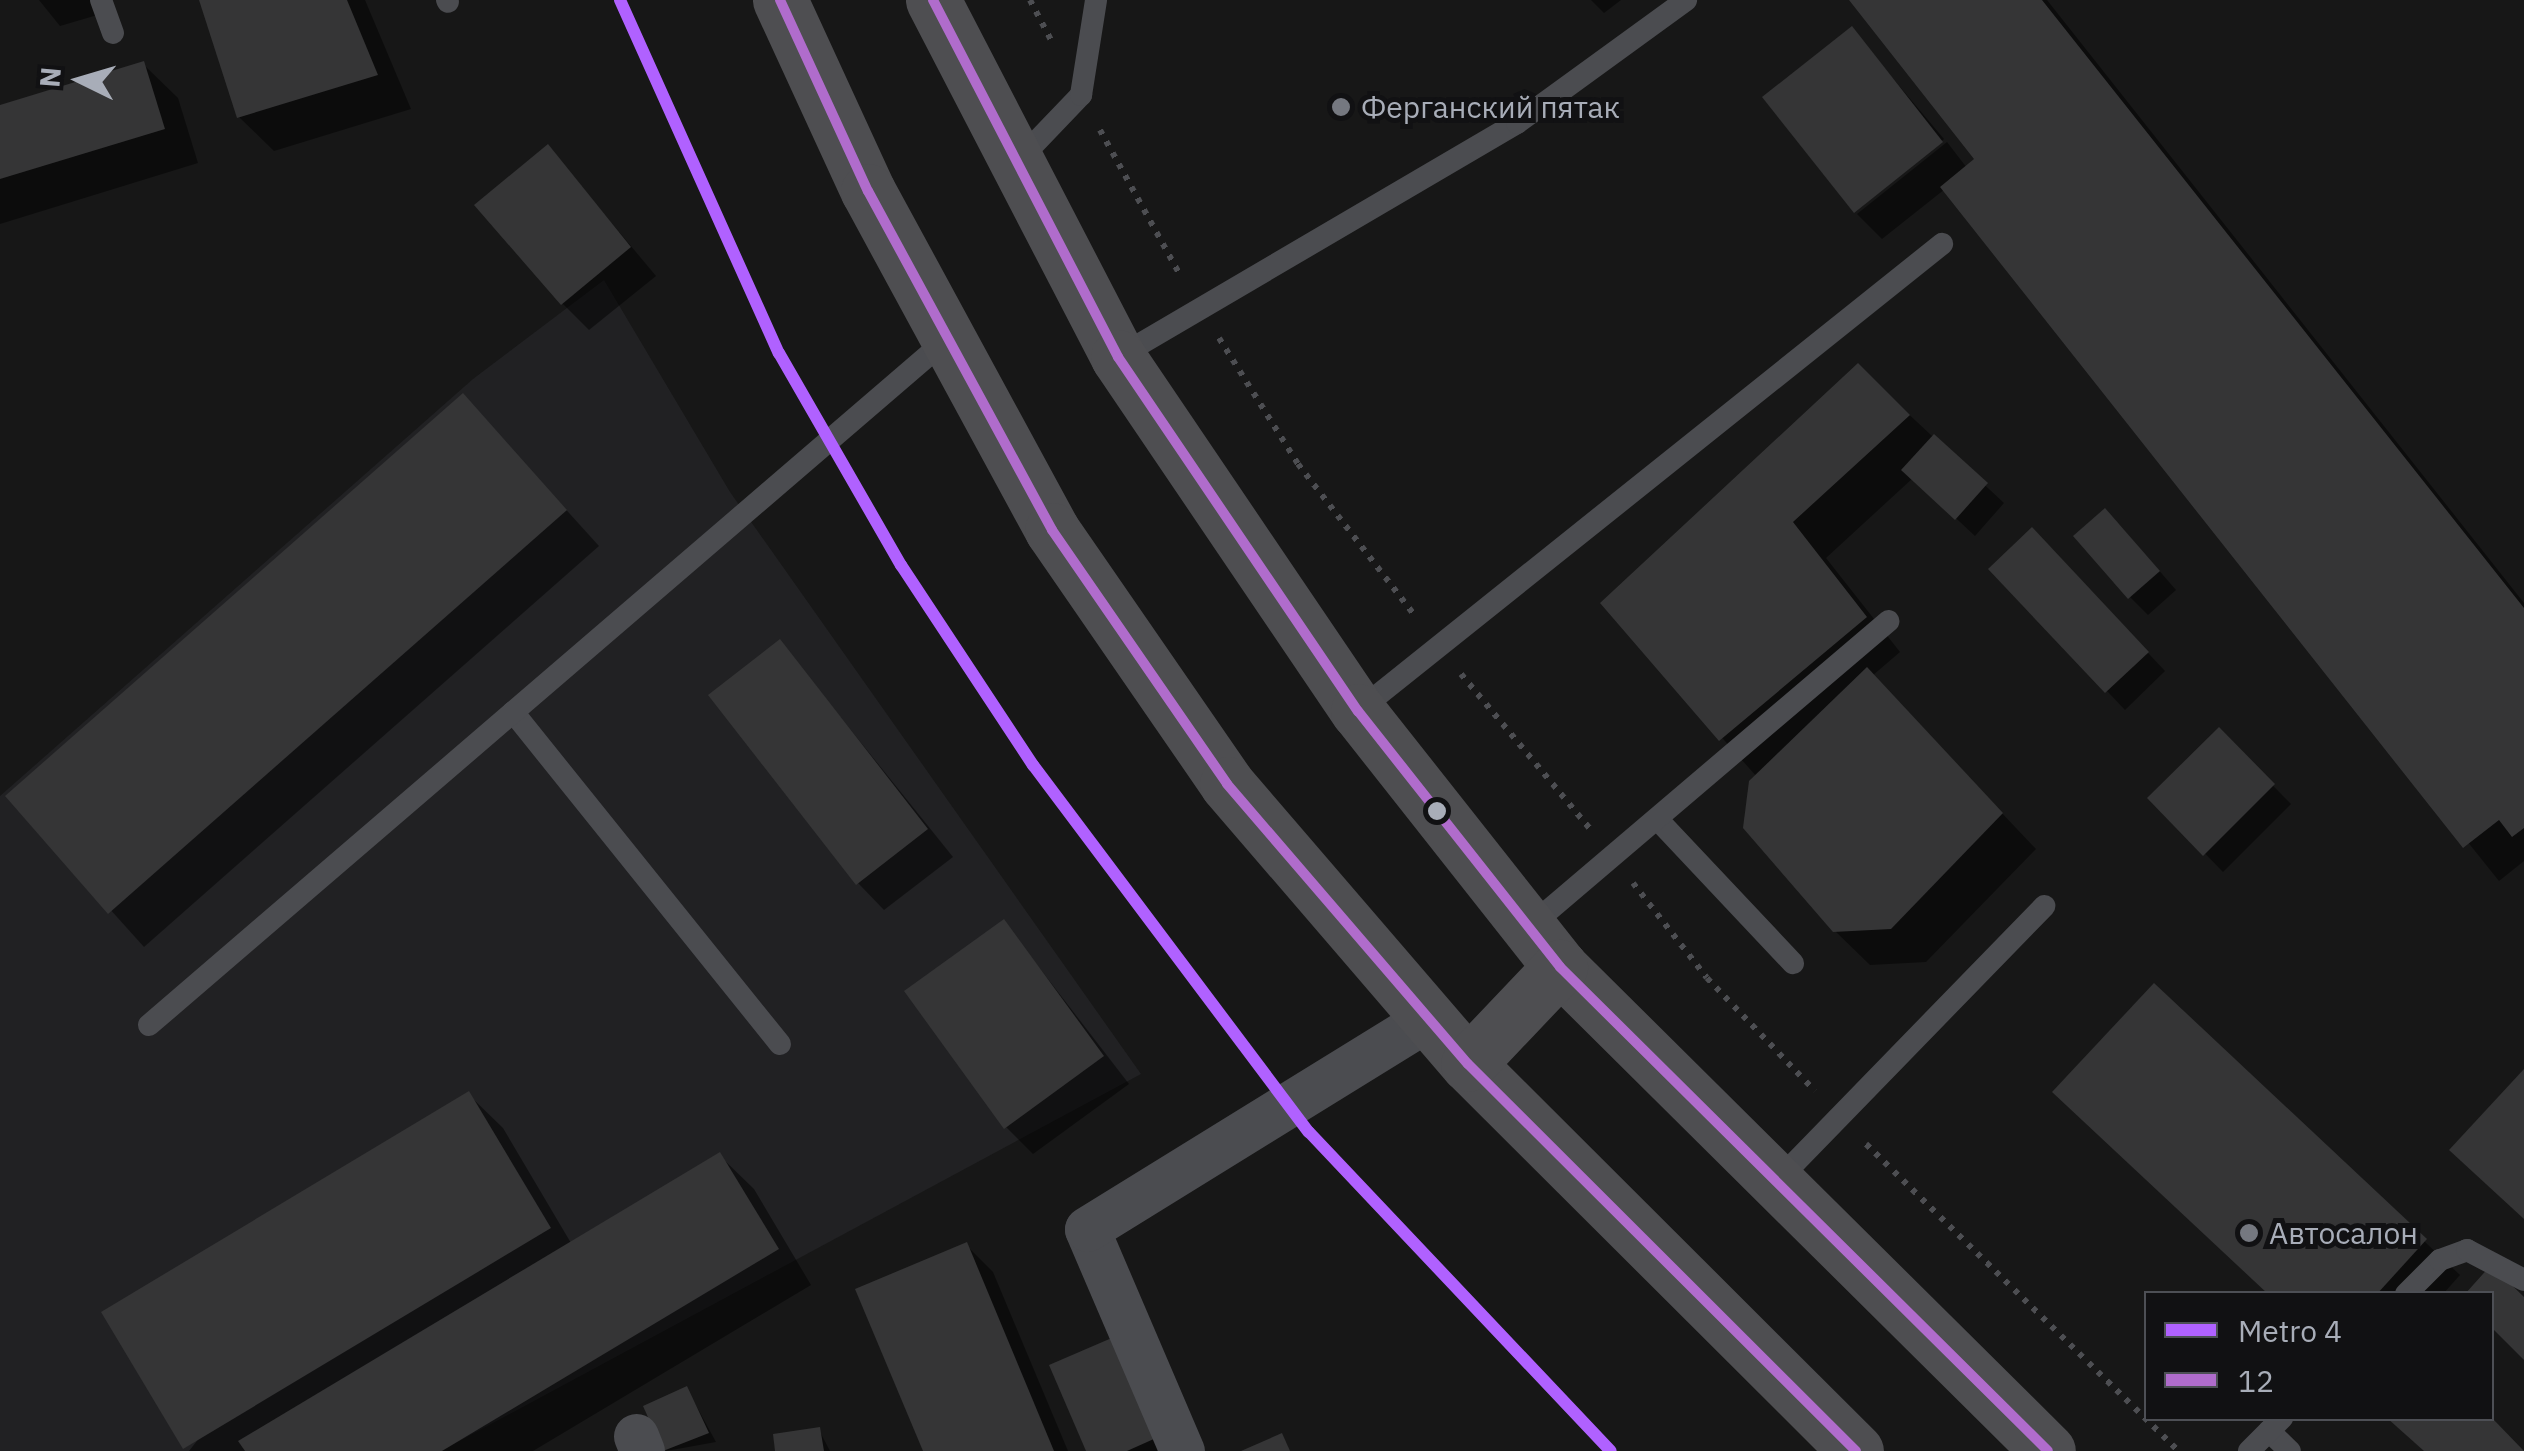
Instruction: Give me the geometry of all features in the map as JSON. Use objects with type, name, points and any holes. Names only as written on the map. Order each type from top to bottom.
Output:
[{"type":"highway","points":[[780,0],[945,341],[1052,530],[1167,703],[1468,1064],[1856,1451]]},
{"type":"highway","points":[[933,0],[1014,164],[1118,357],[1358,711],[1543,948],[1774,1184],[2048,1451]]},
{"type":"highway","points":[[1468,1064],[1543,948]]},
{"type":"street","points":[[1182,1451],[1087,1229],[1427,1019]]},
{"type":"lane","points":[[101,0],[113,33]]},
{"type":"lane","points":[[1014,164],[1081,96],[1096,0]]},
{"type":"lane","points":[[1118,357],[1516,123],[1686,0]]},
{"type":"lane","points":[[1358,711],[1942,244]]},
{"type":"lane","points":[[149,1025],[945,341]]},
{"type":"lane","points":[[1543,948],[1617,862],[1889,621]]},
{"type":"lane","points":[[513,712],[780,1044]]},
{"type":"lane","points":[[1660,822],[1793,963]]},
{"type":"lane","points":[[1774,1184],[2044,906]]},
{"type":"lane","points":[[2409,1291],[2440,1260],[2467,1250],[2524,1280]]},
{"type":"lane","points":[[2249,1451],[2275,1425],[2290,1451]]},
{"type":"path","points":[[1030,0],[1201,309],[1298,464],[1440,648],[1707,978],[1840,1117],[2144,1417]]},
{"type":"path","points":[[2148,1421],[2178,1451]]},
{"type":"shaded area","points":[[604,280],[730,492],[1141,1074],[441,1451],[0,1451],[0,796],[473,379]]},
{"type":"building","points":[[199,0],[347,0],[378,75],[237,118]]},
{"type":"building","points":[[1849,0],[2042,0],[2524,608],[2524,828],[2512,837],[2499,820],[2463,848],[1940,187],[1974,159]]},
{"type":"building","points":[[1852,26],[1943,142],[1854,213],[1762,97]]},
{"type":"building","points":[[144,61],[165,129],[0,179],[0,105]]},
{"type":"building","points":[[548,144],[631,247],[561,305],[474,205]]},
{"type":"building","points":[[1858,363],[1910,415],[1793,522],[1867,617],[1719,741],[1600,603]]},
{"type":"building","points":[[463,393],[567,510],[108,914],[5,796]]},
{"type":"building","points":[[1934,434],[1988,483],[1955,520],[1901,470]]},
{"type":"building","points":[[2105,508],[2160,571],[2128,599],[2073,536]]},
{"type":"building","points":[[2032,527],[2149,652],[2105,693],[1988,569]]},
{"type":"building","points":[[780,639],[928,829],[856,885],[708,695]]},
{"type":"building","points":[[1867,667],[2003,813],[1891,929],[1833,932],[1743,828],[1749,781]]},
{"type":"building","points":[[2219,727],[2275,784],[2203,856],[2147,798]]},
{"type":"building","points":[[1004,919],[1104,1056],[1004,1129],[904,991]]},
{"type":"building","points":[[2154,983],[2427,1239],[2380,1291],[2265,1291],[2052,1092]]},
{"type":"building","points":[[2524,1069],[2524,1219],[2449,1150]]},
{"type":"building","points":[[469,1091],[551,1228],[183,1449],[101,1312]]},
{"type":"building","points":[[720,1152],[779,1249],[442,1451],[245,1451],[238,1441]]},
{"type":"building","points":[[967,1242],[1054,1451],[923,1451],[855,1289]]},
{"type":"building","points":[[2491,1265],[2524,1297],[2524,1360],[2494,1330],[2494,1291],[2468,1291]]},
{"type":"building","points":[[1114,1337],[1156,1438],[1127,1451],[1086,1451],[1049,1365]]},
{"type":"building","points":[[687,1386],[709,1433],[663,1451],[643,1406]]},
{"type":"building","points":[[2494,1420],[2524,1451],[2424,1451],[2390,1421]]},
{"type":"building","points":[[820,1427],[824,1451],[775,1451],[773,1434]]},
{"type":"building","points":[[1282,1433],[1290,1451],[1241,1451]]},
{"type":"metro line","name":"4","points":[[620,0],[779,353],[901,565],[1033,765],[1309,1132],[1611,1451]]},
{"type":"transit line","name":"12","points":[[780,0],[868,191],[1052,530],[1227,784],[1468,1064],[1856,1451]]},
{"type":"transit line","name":"12","points":[[933,0],[1118,357],[1358,711],[1560,967],[2048,1451]]},
{"type":"place","name":"Ферганский пятак","points":[[1341,107]]},
{"type":"place","name":"Автосалон","points":[[2249,1233]]}]
